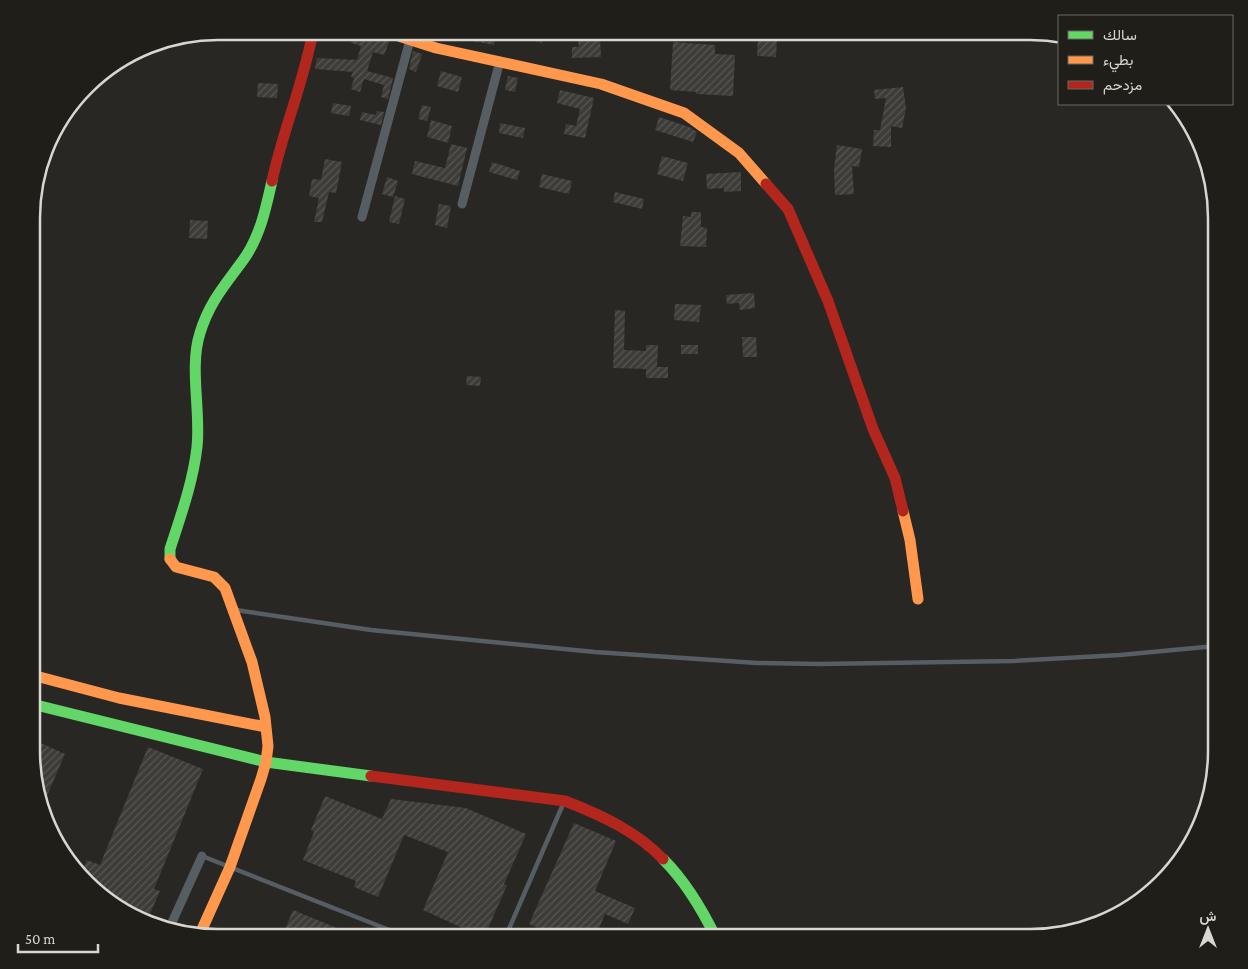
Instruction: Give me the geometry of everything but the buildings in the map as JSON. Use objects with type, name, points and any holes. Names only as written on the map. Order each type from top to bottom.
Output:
[{"type":"street","points":[[202,928],[230,867],[266,762],[268,746],[266,727],[252,662],[227,592],[214,577],[176,568],[169,554],[190,486],[197,446],[198,405],[195,368],[199,335],[211,304],[246,256],[255,239],[265,212],[279,149],[308,60],[311,40]]},
{"type":"street","points":[[362,217],[410,40],[436,48],[601,84],[684,112],[739,153],[788,209],[828,301],[873,429],[895,478],[910,540],[918,599]]},
{"type":"street","points":[[462,204],[500,61]]},
{"type":"street","points":[[40,677],[119,698],[266,727]]},
{"type":"street","points":[[40,706],[266,762],[565,801],[588,808],[610,818],[650,845],[684,880],[697,899],[712,929]]},
{"type":"street","points":[[172,923],[202,856]]},
{"type":"lane","points":[[232,610],[371,630],[594,652],[758,663],[1013,661],[1120,655],[1208,647]]},
{"type":"lane","points":[[510,929],[565,801]]},
{"type":"lane","points":[[202,856],[385,929]]},
{"type":"traffic: fast","points":[[170,559],[170,549],[190,486],[197,447],[198,419],[195,360],[200,333],[214,301],[246,256],[256,238],[272,181]]},
{"type":"traffic: fast","points":[[40,706],[266,762],[371,776]]},
{"type":"traffic: fast","points":[[663,859],[693,896],[711,929]]},
{"type":"traffic: slow","points":[[411,40],[436,48],[601,84],[684,113],[739,153],[766,184]]},
{"type":"traffic: slow","points":[[903,511],[910,540],[918,599]]},
{"type":"traffic: slow","points":[[170,559],[176,567],[214,577],[225,588],[252,662],[265,717],[268,746],[261,779],[230,867],[202,928]]},
{"type":"traffic: slow","points":[[40,677],[119,698],[266,727]]},
{"type":"traffic: jam","points":[[272,181],[311,40]]},
{"type":"traffic: jam","points":[[766,184],[788,209],[828,301],[873,429],[895,478],[903,511]]},
{"type":"traffic: jam","points":[[371,776],[565,801],[592,812],[630,832],[663,859]]}]
